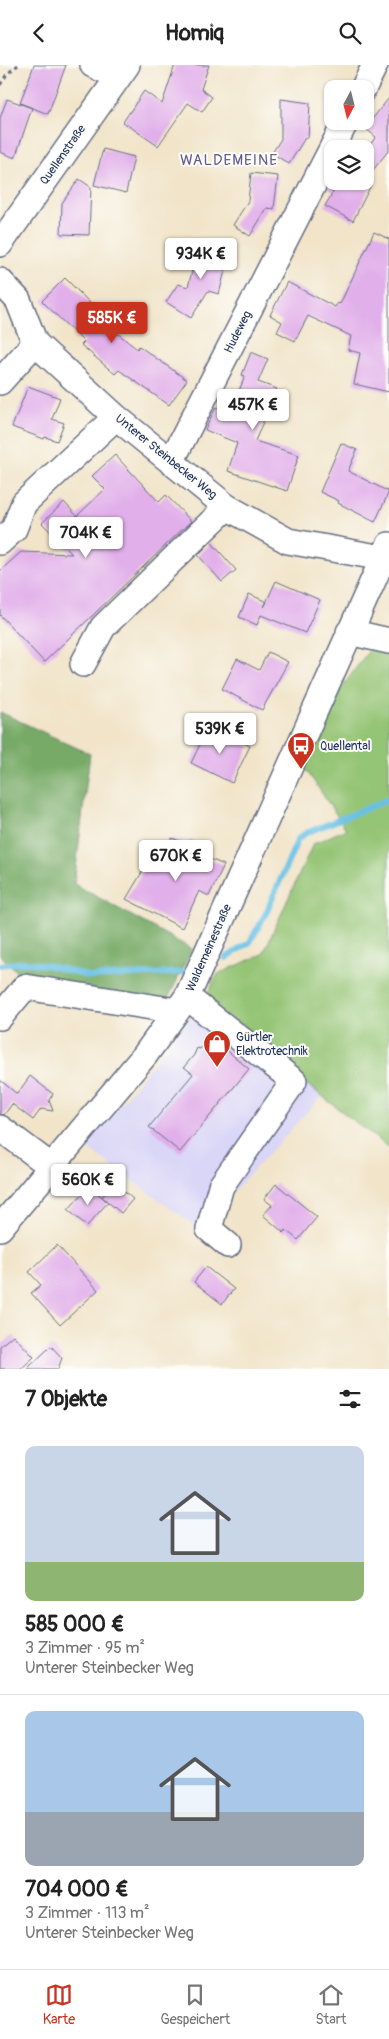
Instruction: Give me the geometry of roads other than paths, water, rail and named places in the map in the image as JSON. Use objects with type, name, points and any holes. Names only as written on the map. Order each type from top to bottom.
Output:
[{"type":"street","points":[[93,65],[122,71]]},
{"type":"street","points":[[367,80],[375,65]]},
{"type":"street","name":"Quellenstraße","points":[[0,245],[122,71]]},
{"type":"street","name":"Hudeweg","points":[[171,462],[341,130]]},
{"type":"street","name":"Unterer Steinbecker Weg","points":[[0,281],[18,300],[35,343],[116,417],[227,507],[288,541],[386,552]]},
{"type":"street","points":[[0,382],[35,343]]},
{"type":"street","points":[[0,542],[14,529],[24,503],[116,417]]},
{"type":"street","points":[[83,664],[103,627],[227,507]]},
{"type":"street","name":"Waldemeinestraße","points":[[0,1228],[145,1055],[182,1004],[386,552]]},
{"type":"street","points":[[349,632],[389,641]]},
{"type":"street","points":[[0,1017],[25,987],[182,1004],[294,1081],[221,1186],[209,1229],[228,1245]]},
{"type":"street","points":[[0,1128],[52,1167]]},
{"type":"waterway","points":[[226,958],[250,942],[266,913],[298,839],[306,833],[389,798]]},
{"type":"waterway","points":[[0,965],[25,962],[51,966],[91,977],[187,972]]},
{"type":"place","name":"Quellental","points":[[301,770]]},
{"type":"place","name":"Gürtler Elektrotechnik","points":[[217,1068]]},
{"type":"district","name":"WALDEMEINE","points":[[229,160]]}]
